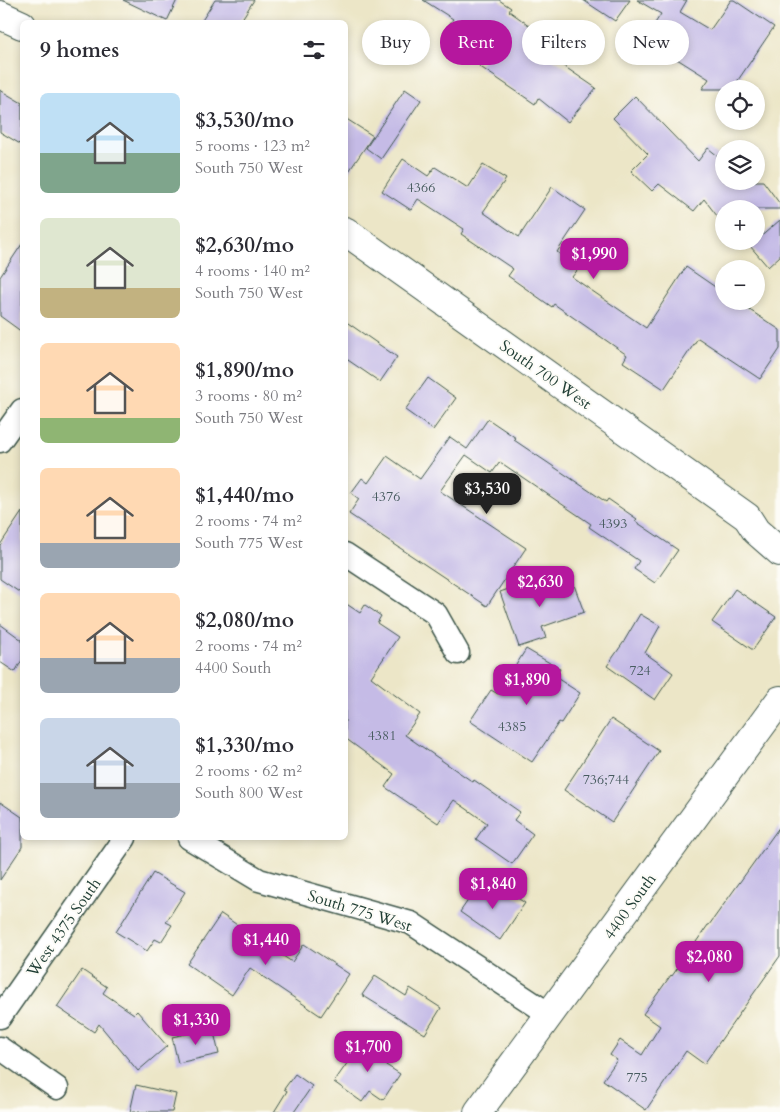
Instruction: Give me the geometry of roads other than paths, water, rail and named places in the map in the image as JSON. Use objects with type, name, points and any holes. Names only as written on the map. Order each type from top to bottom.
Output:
[{"type":"street","points":[[0,15],[20,24]]},
{"type":"street","name":"South 700 West","points":[[348,233],[747,517],[756,531],[780,552]]},
{"type":"street","points":[[0,441],[20,413]]},
{"type":"street","name":"South 700 West","points":[[747,517],[767,519],[780,526]]},
{"type":"street","points":[[348,556],[436,614],[458,653]]},
{"type":"street","name":"4400 South","points":[[478,1112],[780,700]]},
{"type":"street","name":"West 4375 South","points":[[0,1017],[124,840]]},
{"type":"street","name":"South 775 West","points":[[192,840],[259,880],[412,923],[549,1014]]},
{"type":"street","points":[[0,1048],[57,1088]]}]
